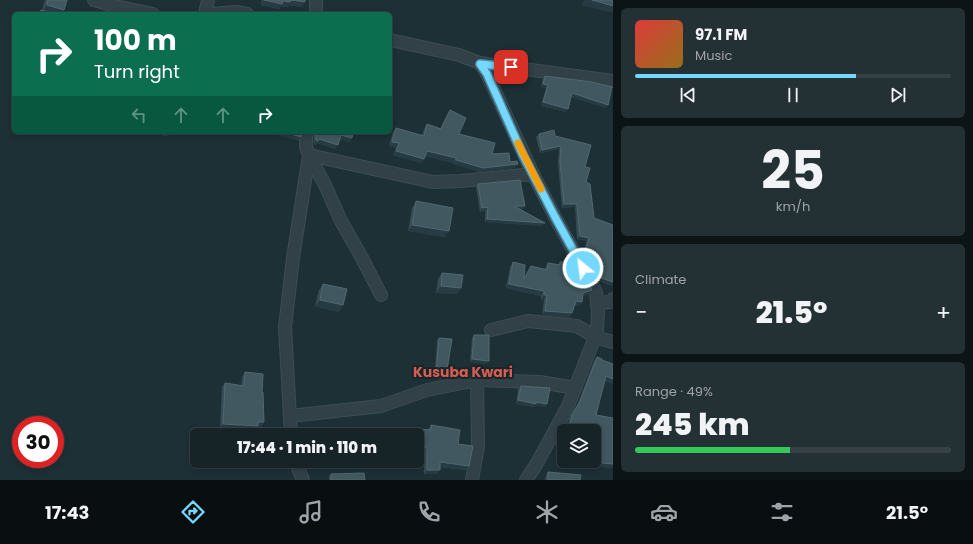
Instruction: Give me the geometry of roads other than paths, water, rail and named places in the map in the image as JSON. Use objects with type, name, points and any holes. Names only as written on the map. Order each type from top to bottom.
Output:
[{"type":"street","points":[[94,0],[144,12]]},
{"type":"street","points":[[205,12],[208,0]]},
{"type":"street","points":[[316,0],[316,12]]},
{"type":"street","points":[[392,40],[459,55],[480,64],[613,81]]},
{"type":"street","points":[[480,64],[487,74],[533,174],[596,292],[598,303],[598,329],[568,406],[536,465],[526,480]]},
{"type":"street","points":[[306,134],[306,147],[309,155],[325,185],[340,221],[362,258],[381,295]]},
{"type":"street","points":[[309,155],[433,182],[461,181],[533,174]]},
{"type":"street","points":[[291,428],[285,327],[293,258],[309,155]]},
{"type":"street","points":[[598,303],[610,302],[613,299]]},
{"type":"street","points":[[491,330],[528,320],[577,326],[595,337],[613,342]]},
{"type":"street","points":[[290,416],[381,406],[427,390],[477,380],[540,382],[575,388]]},
{"type":"street","points":[[472,480],[478,446],[477,380]]},
{"type":"street","points":[[299,468],[303,480]]},
{"type":"district","name":"Kusuba Kwari","points":[[463,372]]}]
